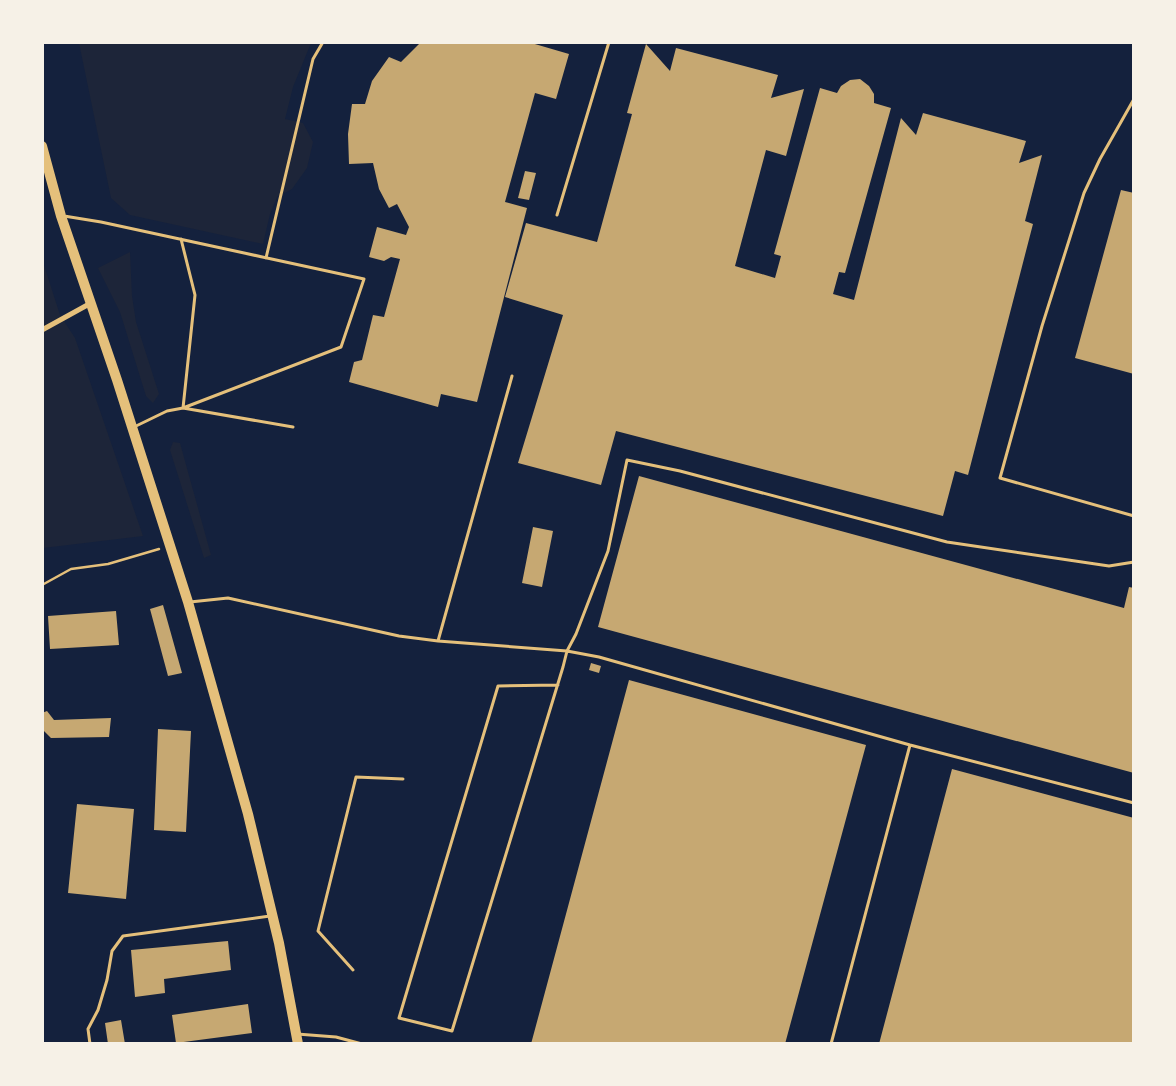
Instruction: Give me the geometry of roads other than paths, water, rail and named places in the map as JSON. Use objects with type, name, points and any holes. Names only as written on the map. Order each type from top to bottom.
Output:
[{"type":"main road","points":[[42,146],[61,216],[188,602],[248,814],[273,916],[297,1039]]},
{"type":"street","points":[[42,330],[91,303]]},
{"type":"lane","points":[[266,258],[313,59],[323,42]]},
{"type":"lane","points":[[556,215],[609,42]]},
{"type":"lane","points":[[1134,99],[1100,158],[1084,193],[1059,269],[1000,478],[1134,516]]},
{"type":"lane","points":[[61,216],[101,222],[364,279],[341,347],[183,408],[167,411],[131,428]]},
{"type":"lane","points":[[181,239],[195,295],[183,408]]},
{"type":"lane","points":[[438,641],[512,376]]},
{"type":"lane","points":[[183,408],[293,427]]},
{"type":"lane","points":[[558,685],[498,686],[399,1018],[452,1031],[558,685],[567,651],[576,634],[608,551],[627,460],[680,471],[947,542],[1109,566],[1134,562]]},
{"type":"lane","points":[[188,602],[228,598],[399,636],[438,641],[567,651],[599,657],[910,744],[1134,803]]},
{"type":"lane","points":[[831,1044],[910,744]]},
{"type":"lane","points":[[353,970],[318,931],[356,777],[403,779]]},
{"type":"lane","points":[[90,1044],[88,1029],[98,1010],[107,980],[112,951],[123,936],[273,916]]},
{"type":"lane","points":[[297,1039],[336,1037],[362,1044]]}]
